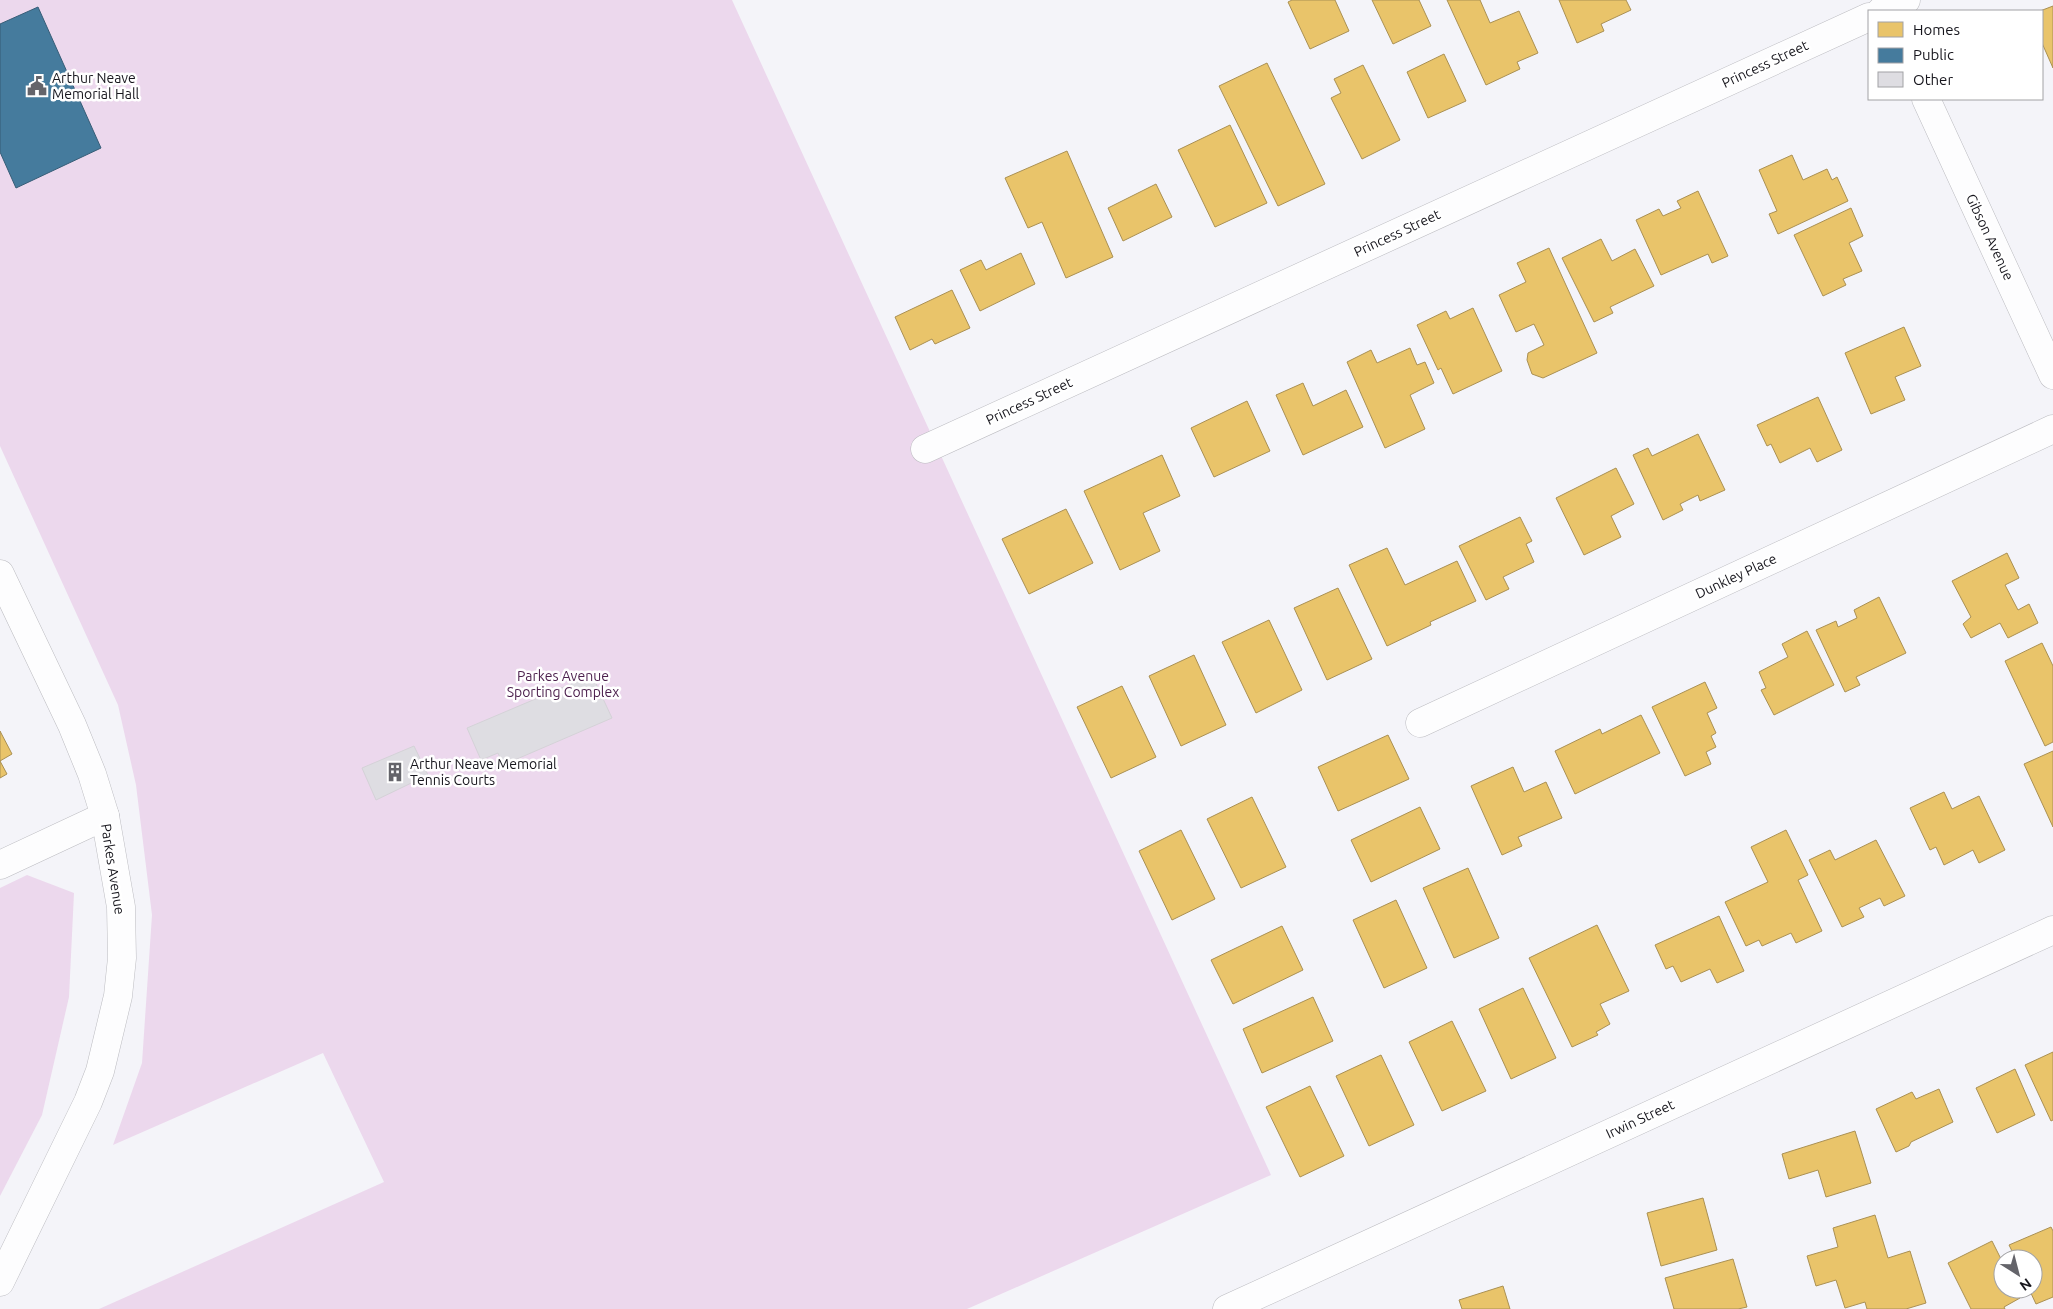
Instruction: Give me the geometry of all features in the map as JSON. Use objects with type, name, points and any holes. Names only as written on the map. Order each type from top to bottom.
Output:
[{"type":"street","name":"Princess Street","points":[[925,449],[1868,16]]},
{"type":"street","name":"Gibson Avenue","points":[[1926,100],[2053,375]]},
{"type":"street","name":"Dunkley Place","points":[[1420,723],[2053,429]]},
{"type":"street","name":"Parkes Avenue","points":[[0,574],[72,725],[92,774],[105,816],[122,916],[120,976],[113,1021],[100,1071],[88,1102],[0,1282]]},
{"type":"street","points":[[0,865],[105,816]]},
{"type":"street","name":"Irwin Street","points":[[1227,1309],[2053,930]]},
{"type":"green space","name":"Parkes Avenue Sporting Complex","points":[[0,0],[732,0],[1271,1175],[967,1309],[99,1309],[384,1182],[323,1053],[113,1145],[142,1063],[152,915],[136,785],[118,705],[0,446]]},
{"type":"green space","points":[[27,875],[74,893],[69,997],[42,1115],[0,1196],[0,888]]},
{"type":"building: Homes","points":[[1292,0],[1335,0],[1349,31],[1310,49],[1288,2]]},
{"type":"building: Homes","points":[[1372,0],[1419,0],[1431,26],[1393,44]]},
{"type":"building: Homes","points":[[1447,0],[1480,0],[1490,23],[1519,11],[1538,53],[1517,62],[1520,69],[1486,85]]},
{"type":"building: Homes","points":[[1559,0],[1626,0],[1631,10],[1601,24],[1604,31],[1577,43]]},
{"type":"building: Homes","points":[[2053,6],[2053,68],[2043,45],[2043,10]]},
{"type":"building: Homes","points":[[1444,54],[1466,101],[1428,118],[1407,72]]},
{"type":"building: Homes","points":[[1267,63],[1325,184],[1278,206],[1219,86]]},
{"type":"building: Homes","points":[[1363,65],[1400,140],[1362,159],[1331,98],[1341,93],[1334,79]]},
{"type":"building: Homes","points":[[1230,125],[1267,203],[1215,227],[1178,150]]},
{"type":"building: Homes","points":[[1067,151],[1113,257],[1066,278],[1042,222],[1028,228],[1005,178]]},
{"type":"building: Homes","points":[[1792,155],[1803,180],[1827,169],[1832,180],[1837,177],[1848,201],[1778,234],[1769,214],[1777,211],[1759,170]]},
{"type":"building: Homes","points":[[1156,184],[1172,217],[1123,241],[1108,208]]},
{"type":"building: Homes","points":[[1698,191],[1728,256],[1712,263],[1708,254],[1661,275],[1636,220],[1659,209],[1663,216],[1681,208],[1677,201]]},
{"type":"building: Homes","points":[[1851,208],[1863,236],[1849,243],[1862,271],[1843,279],[1846,285],[1823,296],[1794,235]]},
{"type":"building: Homes","points":[[1601,239],[1612,261],[1635,249],[1654,286],[1610,307],[1613,313],[1594,322],[1562,258]]},
{"type":"building: Homes","points":[[1549,248],[1597,353],[1543,378],[1532,374],[1527,360],[1528,353],[1544,345],[1534,324],[1516,332],[1499,295],[1526,282],[1517,263]]},
{"type":"building: Homes","points":[[1021,253],[1035,284],[980,311],[960,270],[981,260],[986,270]]},
{"type":"building: Homes","points":[[952,290],[970,328],[935,344],[932,339],[910,350],[895,317]]},
{"type":"building: Homes","points":[[1473,308],[1502,371],[1453,394],[1441,368],[1438,370],[1417,325],[1446,311],[1450,319]]},
{"type":"building: Homes","points":[[1904,327],[1921,366],[1895,377],[1905,400],[1871,414],[1845,353]]},
{"type":"building: Homes","points":[[1410,348],[1417,365],[1425,362],[1434,383],[1410,395],[1425,429],[1385,448],[1347,362],[1371,350],[1377,363]]},
{"type":"building: Homes","points":[[1303,383],[1313,406],[1346,390],[1363,427],[1303,455],[1276,395]]},
{"type":"building: Homes","points":[[1818,397],[1842,450],[1817,462],[1810,448],[1780,463],[1771,444],[1767,446],[1757,425]]},
{"type":"building: Homes","points":[[1247,401],[1270,451],[1214,477],[1191,428]]},
{"type":"building: Homes","points":[[1698,434],[1725,490],[1700,501],[1698,495],[1680,504],[1683,510],[1663,520],[1633,455],[1648,448],[1652,456]]},
{"type":"building: Homes","points":[[1162,455],[1180,496],[1143,513],[1160,551],[1120,570],[1084,491]]},
{"type":"building: Homes","points":[[1616,468],[1634,504],[1611,516],[1621,537],[1584,555],[1556,498]]},
{"type":"building: Homes","points":[[1066,509],[1093,563],[1029,594],[1002,539]]},
{"type":"building: Homes","points":[[1520,517],[1532,541],[1526,544],[1534,562],[1503,577],[1509,589],[1486,600],[1459,546]]},
{"type":"building: Homes","points":[[1387,548],[1405,585],[1457,561],[1476,601],[1430,622],[1431,625],[1387,646],[1349,565]]},
{"type":"building: Homes","points":[[2007,553],[2019,578],[2005,585],[2018,610],[2029,604],[2038,623],[2008,638],[2000,623],[1971,638],[1963,624],[1971,617],[1952,581]]},
{"type":"building: Homes","points":[[1338,588],[1372,659],[1327,680],[1294,608]]},
{"type":"building: Homes","points":[[1879,597],[1906,653],[1856,677],[1860,685],[1845,692],[1816,630],[1836,621],[1838,627],[1857,618],[1854,610]]},
{"type":"building: Homes","points":[[1269,620],[1302,690],[1256,713],[1222,642]]},
{"type":"building: Homes","points":[[1807,631],[1834,685],[1774,715],[1761,690],[1766,688],[1759,672],[1788,657],[1782,644]]},
{"type":"building: Homes","points":[[2042,643],[2053,666],[2053,742],[2045,746],[2005,661]]},
{"type":"building: Homes","points":[[1194,655],[1226,725],[1181,746],[1149,676]]},
{"type":"building: Homes","points":[[1705,682],[1717,708],[1707,713],[1716,733],[1711,736],[1716,747],[1706,752],[1711,764],[1685,776],[1652,707]]},
{"type":"building: Homes","points":[[1122,686],[1156,757],[1111,778],[1077,707]]},
{"type":"building: Homes","points":[[1641,715],[1660,753],[1575,794],[1555,751],[1600,729],[1602,734]]},
{"type":"building: Homes","points":[[0,731],[12,754],[0,761]]},
{"type":"building: Homes","points":[[1388,735],[1409,779],[1338,811],[1318,767]]},
{"type":"building: Homes","points":[[2053,751],[2053,827],[2024,764]]},
{"type":"building: Homes","points":[[0,761],[7,774],[0,778]]},
{"type":"building: Homes","points":[[1513,767],[1524,792],[1546,782],[1562,818],[1518,837],[1522,846],[1502,855],[1471,786]]},
{"type":"building: Homes","points":[[1944,792],[1952,809],[1979,796],[2005,850],[1979,863],[1973,850],[1944,865],[1936,847],[1930,850],[1910,808]]},
{"type":"building: Homes","points":[[1252,797],[1286,867],[1241,888],[1207,819]]},
{"type":"building: Homes","points":[[1420,807],[1440,849],[1371,882],[1351,840]]},
{"type":"building: Homes","points":[[1181,830],[1215,899],[1172,920],[1139,851]]},
{"type":"building: Homes","points":[[1786,830],[1808,875],[1798,880],[1822,931],[1796,943],[1791,933],[1762,946],[1759,940],[1746,946],[1725,902],[1768,882],[1751,847]]},
{"type":"building: Homes","points":[[1876,840],[1905,896],[1884,906],[1880,898],[1859,908],[1864,917],[1842,927],[1809,860],[1830,850],[1835,860]]},
{"type":"building: Homes","points":[[1468,868],[1499,938],[1454,958],[1423,888]]},
{"type":"building: Homes","points":[[1396,900],[1427,968],[1384,988],[1353,920]]},
{"type":"building: Homes","points":[[1719,916],[1744,971],[1717,983],[1710,969],[1681,982],[1673,966],[1666,969],[1655,945]]},
{"type":"building: Homes","points":[[1597,925],[1629,991],[1600,1004],[1610,1024],[1596,1032],[1598,1035],[1572,1047],[1529,958]]},
{"type":"building: Homes","points":[[1282,926],[1303,970],[1233,1004],[1211,960]]},
{"type":"building: Homes","points":[[1523,988],[1556,1058],[1511,1079],[1479,1009]]},
{"type":"building: Homes","points":[[1313,997],[1333,1041],[1262,1073],[1243,1029]]},
{"type":"building: Homes","points":[[1452,1021],[1486,1091],[1442,1111],[1409,1042]]},
{"type":"building: Homes","points":[[2053,1052],[2053,1120],[2051,1121],[2025,1065]]},
{"type":"building: Homes","points":[[1381,1055],[1414,1125],[1369,1146],[1336,1076]]},
{"type":"building: Homes","points":[[2015,1069],[2035,1115],[1997,1133],[1976,1088]]},
{"type":"building: Homes","points":[[1310,1086],[1344,1156],[1300,1177],[1266,1107]]},
{"type":"building: Homes","points":[[1939,1089],[1953,1122],[1911,1142],[1909,1146],[1896,1152],[1876,1109],[1912,1092],[1916,1099]]},
{"type":"building: Homes","points":[[1855,1131],[1871,1183],[1826,1197],[1818,1170],[1789,1179],[1782,1154]]},
{"type":"building: Homes","points":[[1703,1198],[1717,1250],[1661,1266],[1647,1213]]},
{"type":"building: Homes","points":[[1875,1215],[1888,1258],[1910,1251],[1926,1303],[1906,1309],[1867,1309],[1865,1302],[1845,1308],[1836,1280],[1816,1286],[1807,1256],[1838,1247],[1833,1228]]},
{"type":"building: Homes","points":[[2051,1227],[2053,1231],[2053,1297],[2036,1304],[2034,1299],[2043,1299],[2043,1249],[2011,1249],[2009,1245]]},
{"type":"building: Homes","points":[[1992,1241],[1996,1249],[1993,1249],[1993,1299],[2018,1299],[2004,1307],[2005,1309],[1971,1309],[1948,1263]]},
{"type":"building: Homes","points":[[1733,1259],[1747,1307],[1738,1309],[1674,1309],[1665,1278]]},
{"type":"building: Homes","points":[[1503,1286],[1510,1309],[1462,1309],[1459,1300]]},
{"type":"building: Public","name":"Arthur Neave Memorial Hall","points":[[38,7],[101,148],[16,188],[0,152],[0,24]]},
{"type":"building: Other","points":[[592,675],[612,718],[503,765],[498,753],[481,760],[467,728]]},
{"type":"building: Other","name":"Arthur Neave Memorial Tennis Courts","points":[[414,746],[428,775],[376,800],[362,768]]},
{"type":"place","name":"Arthur Neave Memorial Hall","points":[[37,86]]},
{"type":"place","name":"Arthur Neave Memorial Tennis Courts","points":[[395,772]]}]
